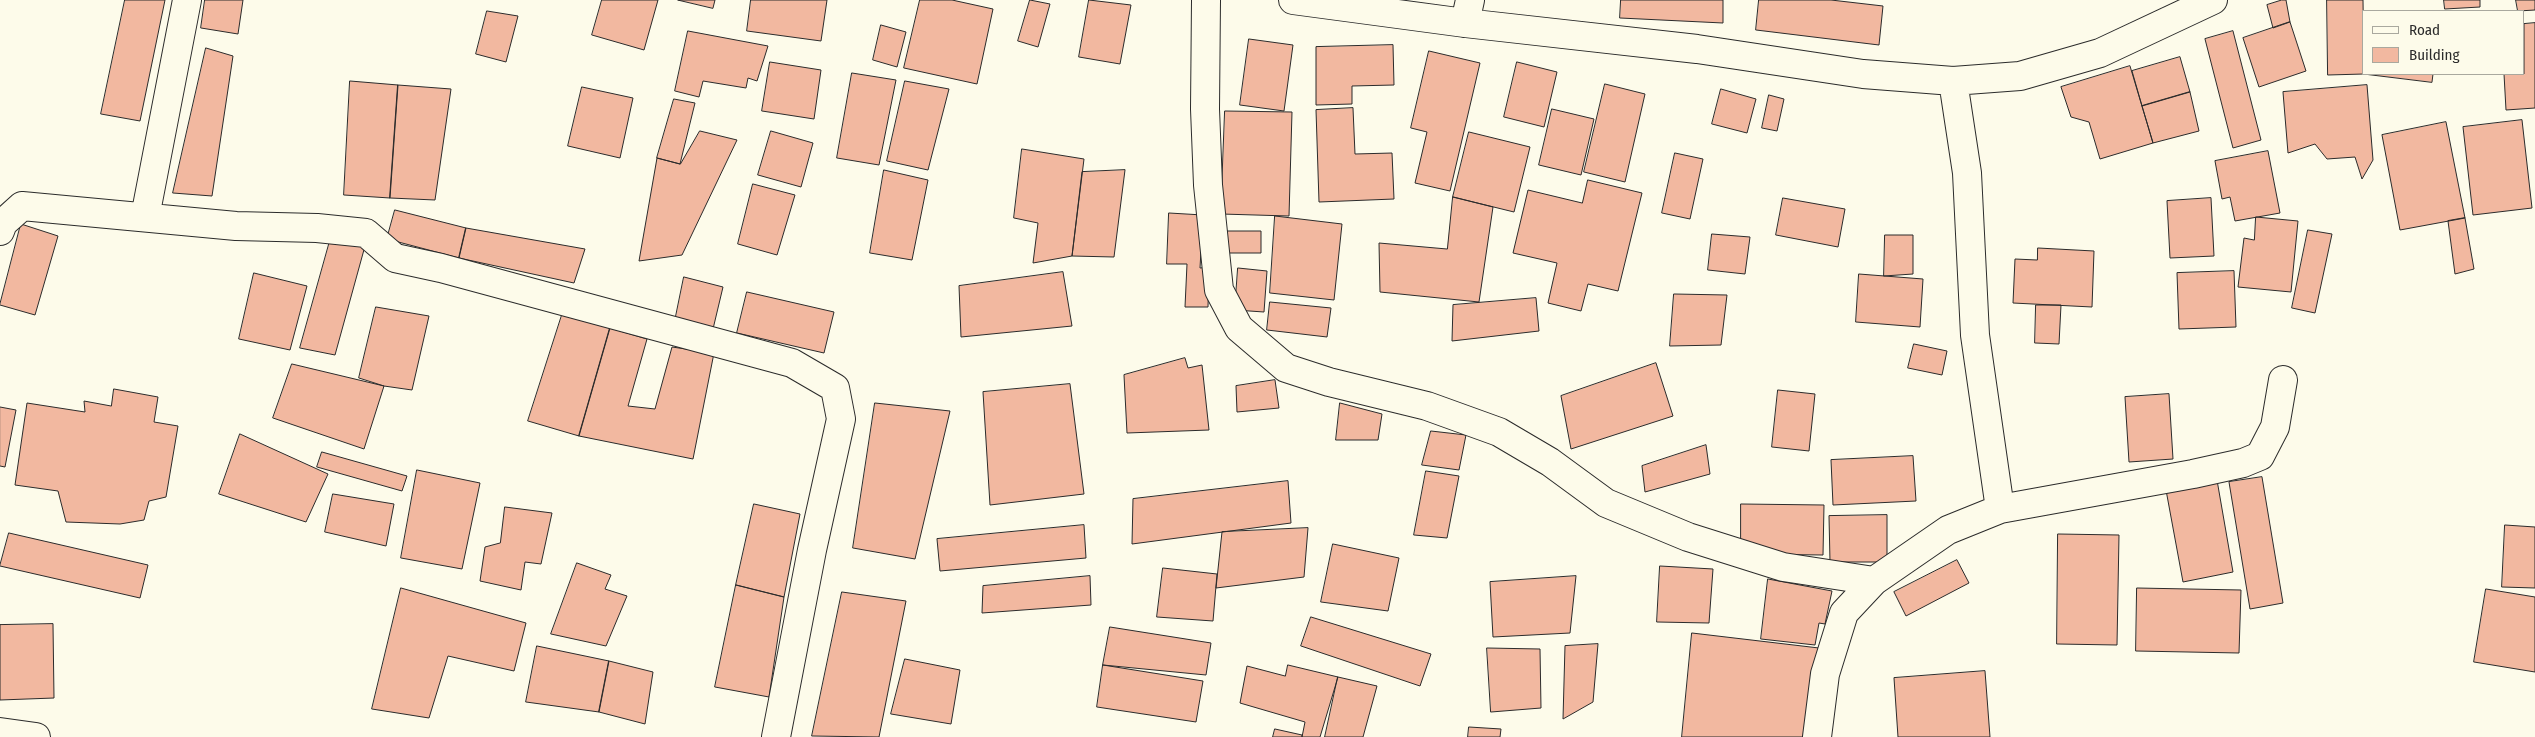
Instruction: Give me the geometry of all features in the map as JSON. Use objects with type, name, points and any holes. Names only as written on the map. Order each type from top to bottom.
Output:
[{"type":"street","points":[[145,217],[187,0]]},
{"type":"street","points":[[1206,0],[1207,147],[1218,281],[1219,290],[1239,328],[1286,368],[1329,382],[1427,406],[1498,432],[1550,462],[1606,503],[1688,537],[1783,567],[1874,581]]},
{"type":"street","points":[[1293,0],[1468,12],[1863,74],[1953,81],[2020,76],[2100,54],[2213,0]]},
{"type":"street","points":[[1953,81],[1968,173],[1975,335],[2000,509]]},
{"type":"street","points":[[0,231],[3,223],[22,206],[236,226],[317,228],[366,234],[396,258],[441,268],[792,363],[835,388],[842,419],[812,550],[776,737]]},
{"type":"street","points":[[1817,737],[1825,674],[1844,613],[1874,581],[1948,530],[2000,509],[2193,474],[2243,463],[2260,456],[2275,427],[2283,380]]},
{"type":"street","points":[[0,732],[36,737]]},
{"type":"building","points":[[125,0],[165,0],[140,121],[101,114]]},
{"type":"building","points":[[205,0],[243,0],[238,34],[201,28]]},
{"type":"building","points":[[602,0],[658,0],[644,50],[592,35]]},
{"type":"building","points":[[678,0],[715,0],[713,8]]},
{"type":"building","points":[[751,0],[827,0],[821,41],[747,31]]},
{"type":"building","points":[[920,0],[952,0],[993,9],[977,84],[904,68]]},
{"type":"building","points":[[1030,0],[1050,4],[1038,47],[1018,41]]},
{"type":"building","points":[[1089,0],[1131,5],[1120,64],[1079,57]]},
{"type":"building","points":[[1621,0],[1723,0],[1723,23],[1620,18]]},
{"type":"building","points":[[1759,0],[1831,0],[1883,6],[1879,45],[1756,30]]},
{"type":"building","points":[[2286,0],[2290,22],[2273,28],[2267,5]]},
{"type":"building","points":[[2327,0],[2363,0],[2362,74],[2328,75]]},
{"type":"building","points":[[2444,0],[2480,0],[2480,7],[2445,9]]},
{"type":"building","points":[[2516,0],[2535,0],[2535,10],[2518,10]]},
{"type":"building","points":[[487,11],[518,16],[506,62],[476,54]]},
{"type":"building","points":[[2290,22],[2306,71],[2259,87],[2243,38]]},
{"type":"building","points":[[2535,23],[2535,108],[2506,110],[2504,75],[2525,75],[2525,24]]},
{"type":"building","points":[[881,25],[906,32],[897,67],[873,60]]},
{"type":"building","points":[[688,31],[768,46],[757,81],[748,78],[746,88],[703,81],[699,97],[675,91]]},
{"type":"building","points":[[2233,31],[2261,140],[2233,148],[2205,39]]},
{"type":"building","points":[[1249,39],[1293,45],[1284,111],[1240,105]]},
{"type":"building","points":[[1393,45],[1394,85],[1352,86],[1352,104],[1316,105],[1316,47]]},
{"type":"building","points":[[206,48],[233,56],[212,196],[173,193]]},
{"type":"building","points":[[1429,51],[1480,63],[1450,191],[1415,183],[1427,132],[1411,128]]},
{"type":"building","points":[[2180,57],[2190,92],[2142,106],[2132,71]]},
{"type":"building","points":[[770,62],[821,70],[814,119],[762,111]]},
{"type":"building","points":[[1517,62],[1557,72],[1544,127],[1504,117]]},
{"type":"building","points":[[2130,66],[2153,143],[2100,159],[2089,122],[2071,117],[2061,87]]},
{"type":"building","points":[[852,73],[896,80],[879,165],[837,158]]},
{"type":"building","points":[[2372,75],[2433,75],[2432,82]]},
{"type":"building","points":[[350,81],[398,85],[390,198],[344,195]]},
{"type":"building","points":[[905,81],[949,89],[928,170],[887,161]]},
{"type":"building","points":[[1605,84],[1645,94],[1625,182],[1584,172]]},
{"type":"building","points":[[398,85],[451,89],[435,200],[390,198]]},
{"type":"building","points":[[2367,85],[2373,160],[2362,179],[2355,157],[2327,159],[2315,144],[2288,153],[2283,92]]},
{"type":"building","points":[[582,87],[633,98],[620,158],[568,146]]},
{"type":"building","points":[[1721,89],[1756,99],[1747,133],[1712,124]]},
{"type":"building","points":[[2190,92],[2199,131],[2153,143],[2142,106]]},
{"type":"building","points":[[1769,95],[1784,99],[1777,131],[1762,128]]},
{"type":"building","points":[[674,99],[695,103],[680,164],[657,158]]},
{"type":"building","points":[[1353,108],[1355,154],[1392,153],[1394,199],[1319,202],[1316,110]]},
{"type":"building","points":[[1552,109],[1594,119],[1581,175],[1539,165]]},
{"type":"building","points":[[1225,111],[1292,112],[1289,216],[1221,214]]},
{"type":"building","points":[[2522,120],[2532,208],[2473,215],[2463,127]]},
{"type":"building","points":[[2446,122],[2465,218],[2400,230],[2382,135]]},
{"type":"building","points":[[700,131],[737,140],[682,255],[639,261],[657,158],[680,164]]},
{"type":"building","points":[[771,131],[813,143],[801,187],[758,175]]},
{"type":"building","points":[[1469,132],[1530,147],[1514,212],[1453,197]]},
{"type":"building","points":[[1022,149],[1084,159],[1072,256],[1033,263],[1038,223],[1014,218]]},
{"type":"building","points":[[2268,151],[2280,213],[2235,221],[2230,197],[2222,199],[2215,161]]},
{"type":"building","points":[[1675,153],[1703,159],[1690,219],[1662,213]]},
{"type":"building","points":[[884,170],[928,180],[912,260],[870,253]]},
{"type":"building","points":[[1125,170],[1114,257],[1072,256],[1082,172]]},
{"type":"building","points":[[1588,180],[1642,193],[1618,291],[1588,284],[1581,311],[1548,303],[1557,263],[1513,253],[1528,190],[1582,203]]},
{"type":"building","points":[[753,184],[795,195],[777,255],[738,244]]},
{"type":"building","points":[[1453,197],[1493,207],[1479,302],[1380,292],[1379,243],[1447,249]]},
{"type":"building","points":[[1783,198],[1845,209],[1838,247],[1776,235]]},
{"type":"building","points":[[2211,198],[2214,256],[2170,258],[2167,201]]},
{"type":"building","points":[[395,210],[466,228],[459,258],[387,239]]},
{"type":"building","points":[[1169,213],[1203,215],[1200,268],[1209,267],[1208,307],[1185,307],[1187,264],[1167,264]]},
{"type":"building","points":[[1275,216],[1342,224],[1334,300],[1270,293]]},
{"type":"building","points":[[2256,217],[2298,221],[2291,292],[2238,287],[2244,238],[2254,240]]},
{"type":"building","points":[[2465,218],[2474,269],[2455,274],[2448,221]]},
{"type":"building","points":[[21,224],[58,236],[35,315],[0,305]]},
{"type":"building","points":[[466,228],[585,249],[574,283],[459,258]]},
{"type":"building","points":[[333,230],[365,246],[335,355],[300,348]]},
{"type":"building","points":[[2308,230],[2332,234],[2315,313],[2292,308]]},
{"type":"building","points":[[1225,231],[1261,231],[1261,253],[1225,253]]},
{"type":"building","points":[[1712,234],[1750,237],[1745,274],[1708,270]]},
{"type":"building","points":[[1885,235],[1913,235],[1913,274],[1884,276]]},
{"type":"building","points":[[2038,248],[2094,251],[2092,307],[2013,303],[2015,259],[2037,260]]},
{"type":"building","points":[[1238,268],[1267,271],[1264,312],[1235,310]]},
{"type":"building","points":[[2234,271],[2236,327],[2179,329],[2177,273]]},
{"type":"building","points":[[1063,272],[1072,326],[961,337],[959,286]]},
{"type":"building","points":[[254,273],[307,286],[290,350],[239,339]]},
{"type":"building","points":[[1859,274],[1923,279],[1920,327],[1856,322]]},
{"type":"building","points":[[684,277],[723,287],[713,329],[675,321]]},
{"type":"building","points":[[747,292],[834,312],[824,353],[737,333]]},
{"type":"building","points":[[1674,294],[1727,295],[1721,345],[1670,346]]},
{"type":"building","points":[[1536,298],[1539,331],[1452,341],[1453,305]]},
{"type":"building","points":[[1270,302],[1331,308],[1327,337],[1267,330]]},
{"type":"building","points":[[2036,305],[2061,305],[2059,344],[2035,343]]},
{"type":"building","points":[[376,307],[429,316],[412,390],[384,386],[359,378]]},
{"type":"building","points":[[562,315],[610,328],[579,436],[528,421]]},
{"type":"building","points":[[610,328],[647,339],[628,406],[655,409],[672,347],[714,353],[693,459],[579,436]]},
{"type":"building","points":[[1914,344],[1947,351],[1942,375],[1908,368]]},
{"type":"building","points":[[1185,358],[1188,368],[1202,365],[1209,430],[1127,433],[1124,375]]},
{"type":"building","points":[[1656,363],[1673,416],[1571,449],[1561,396]]},
{"type":"building","points":[[292,364],[384,386],[364,449],[273,418]]},
{"type":"building","points":[[1275,380],[1279,408],[1237,412],[1236,386]]},
{"type":"building","points":[[1070,384],[1084,494],[990,505],[983,392]]},
{"type":"building","points":[[114,389],[158,397],[154,422],[178,426],[166,497],[149,501],[144,520],[120,524],[66,522],[58,491],[15,485],[27,403],[85,412],[84,401],[111,406]]},
{"type":"building","points":[[1778,390],[1815,394],[1809,451],[1772,447]]},
{"type":"building","points":[[2169,394],[2173,459],[2129,462],[2125,397]]},
{"type":"building","points":[[875,403],[950,411],[915,559],[853,548]]},
{"type":"building","points":[[1340,403],[1382,414],[1378,440],[1336,440]]},
{"type":"building","points":[[0,407],[16,410],[5,467],[0,466]]},
{"type":"building","points":[[1431,431],[1466,435],[1459,470],[1422,465]]},
{"type":"building","points":[[240,434],[328,474],[306,522],[219,494]]},
{"type":"building","points":[[1706,445],[1710,474],[1645,492],[1642,466]]},
{"type":"building","points":[[322,452],[407,476],[402,491],[317,467]]},
{"type":"building","points":[[1913,456],[1916,501],[1833,505],[1831,460]]},
{"type":"building","points":[[417,470],[480,483],[462,569],[401,558]]},
{"type":"building","points":[[1426,471],[1459,476],[1447,538],[1414,535]]},
{"type":"building","points":[[2262,477],[2283,603],[2250,609],[2229,482]]},
{"type":"building","points":[[2217,480],[2233,572],[2183,582],[2166,490]]},
{"type":"building","points":[[1288,481],[1291,523],[1132,544],[1133,499]]},
{"type":"building","points":[[333,494],[394,504],[386,546],[325,532]]},
{"type":"building","points":[[754,504],[800,514],[784,597],[736,585]]},
{"type":"building","points":[[1741,504],[1824,505],[1823,555],[1741,554]]},
{"type":"building","points":[[505,507],[552,513],[541,564],[525,562],[521,590],[480,581],[485,547],[500,543]]},
{"type":"building","points":[[1887,515],[1887,562],[1830,562],[1829,516]]},
{"type":"building","points":[[1084,525],[1086,558],[940,571],[937,539]]},
{"type":"building","points":[[2505,525],[2535,527],[2535,588],[2502,587]]},
{"type":"building","points":[[1308,528],[1304,577],[1216,588],[1222,532]]},
{"type":"building","points":[[9,533],[148,565],[140,598],[0,566]]},
{"type":"building","points":[[2058,534],[2119,535],[2117,645],[2057,644]]},
{"type":"building","points":[[1333,544],[1399,558],[1388,611],[1321,602]]},
{"type":"building","points":[[1957,560],[1969,583],[1906,616],[1894,592]]},
{"type":"building","points":[[577,563],[611,575],[605,589],[627,596],[606,646],[551,634]]},
{"type":"building","points":[[1660,566],[1713,569],[1709,623],[1657,622]]},
{"type":"building","points":[[1163,568],[1217,574],[1213,621],[1157,617]]},
{"type":"building","points":[[1090,576],[1091,605],[982,613],[983,586]]},
{"type":"building","points":[[1576,576],[1570,633],[1493,637],[1490,582]]},
{"type":"building","points":[[1768,579],[1832,591],[1825,624],[1819,623],[1815,645],[1761,639]]},
{"type":"building","points":[[736,585],[784,597],[769,697],[715,687]]},
{"type":"building","points":[[401,588],[526,623],[514,671],[448,656],[429,718],[372,709]]},
{"type":"building","points":[[2137,588],[2241,590],[2239,653],[2136,651]]},
{"type":"building","points":[[2486,589],[2535,597],[2535,672],[2474,662]]},
{"type":"building","points":[[842,592],[906,601],[879,737],[812,736]]},
{"type":"building","points":[[1311,617],[1431,654],[1420,686],[1301,646]]},
{"type":"building","points":[[53,624],[54,698],[0,700],[0,625]]},
{"type":"building","points":[[1110,627],[1211,643],[1206,675],[1103,665]]},
{"type":"building","points":[[1692,633],[1819,648],[1803,737],[1682,737]]},
{"type":"building","points":[[1598,644],[1593,702],[1563,719],[1565,646]]},
{"type":"building","points":[[537,646],[609,661],[599,712],[526,702]]},
{"type":"building","points":[[1487,648],[1540,649],[1541,708],[1491,712]]},
{"type":"building","points":[[905,659],[960,670],[951,724],[891,714]]},
{"type":"building","points":[[609,661],[653,672],[645,724],[599,712]]},
{"type":"building","points":[[1103,665],[1203,681],[1196,722],[1097,707]]},
{"type":"building","points":[[1288,665],[1338,677],[1320,737],[1302,737],[1305,722],[1240,703],[1247,666],[1285,676]]},
{"type":"building","points":[[1985,671],[1990,737],[1898,737],[1894,678]]},
{"type":"building","points":[[1338,677],[1377,686],[1363,737],[1325,737]]},
{"type":"building","points":[[1469,727],[1501,729],[1500,737],[1468,737]]},
{"type":"building","points":[[1275,729],[1302,735],[1302,737],[1273,737]]}]
